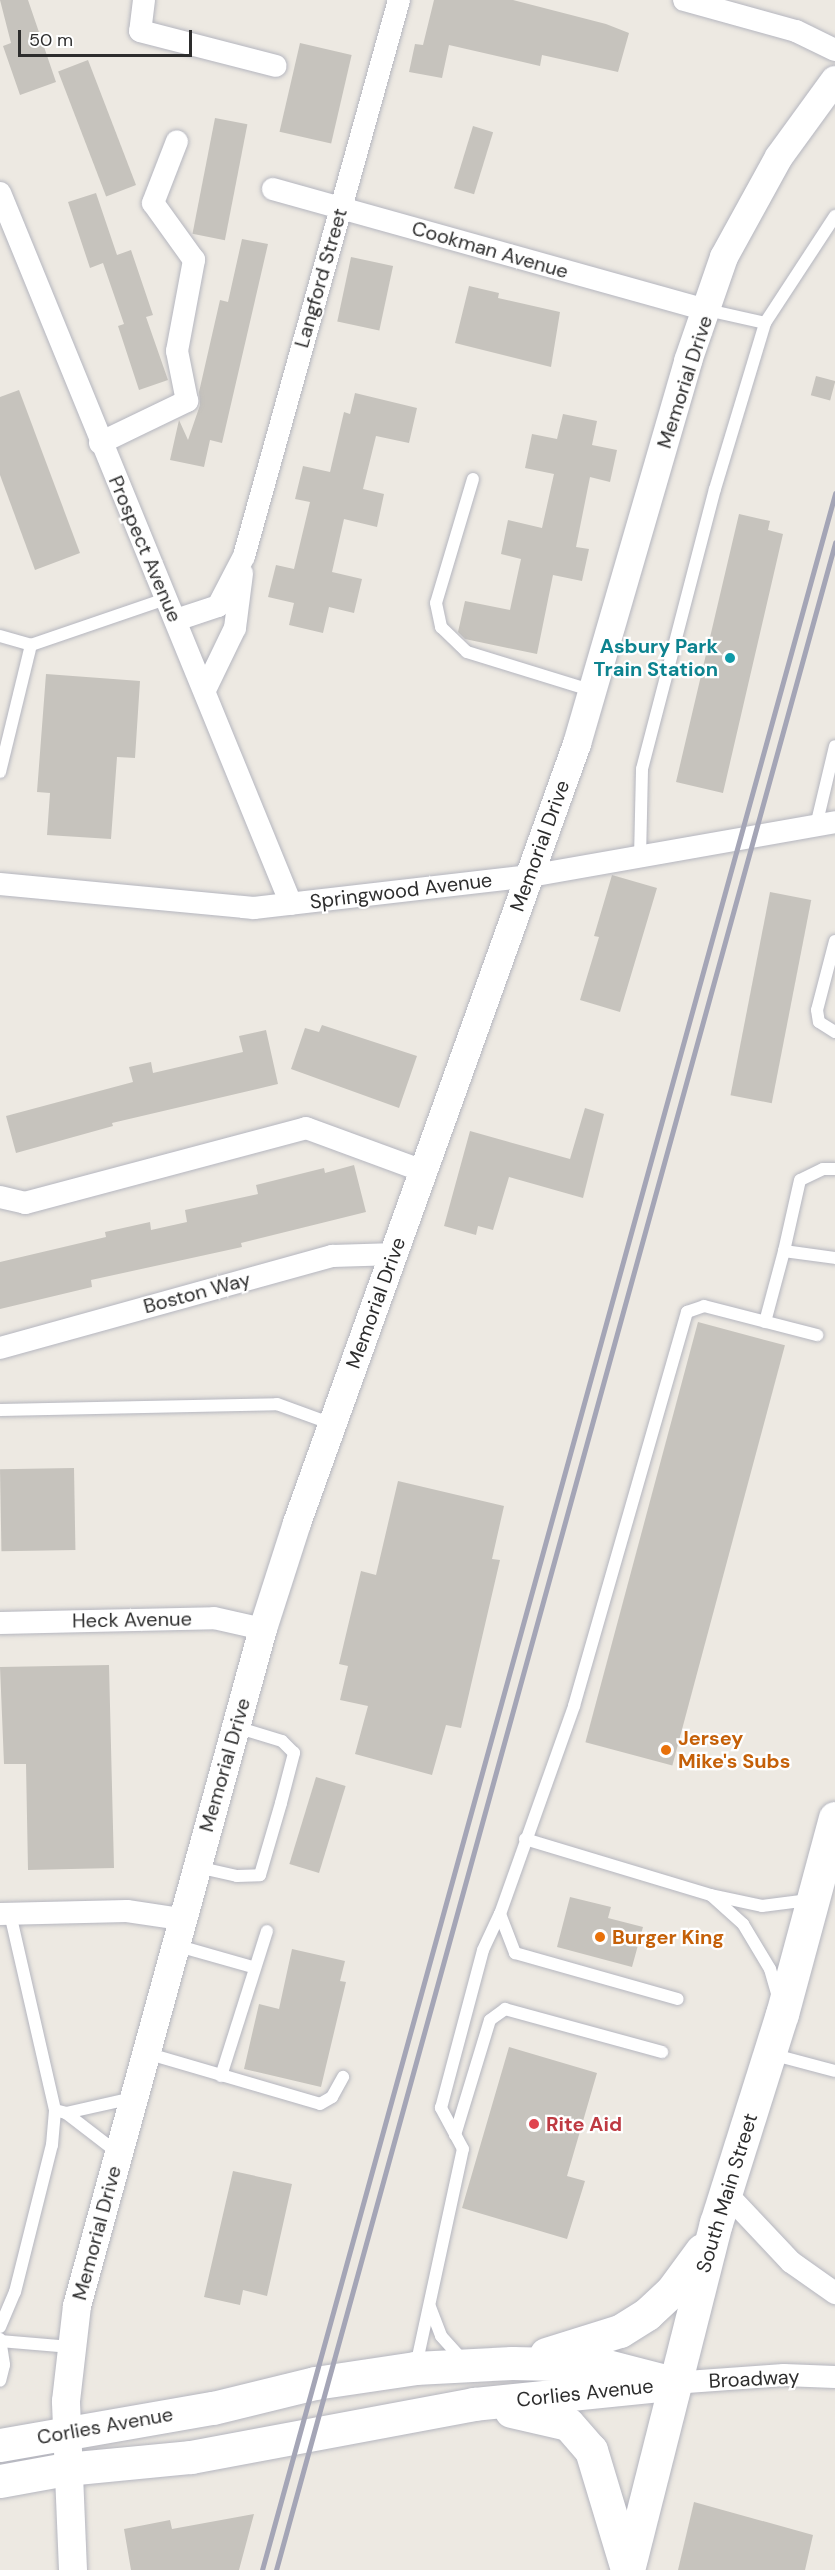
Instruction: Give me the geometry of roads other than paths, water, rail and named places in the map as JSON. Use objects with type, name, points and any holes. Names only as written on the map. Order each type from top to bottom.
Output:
[{"type":"main road","name":"South Main Street","points":[[628,2570],[674,2383],[721,2208],[782,2014],[835,1818]]},
{"type":"main road","points":[[512,2363],[620,2331],[647,2314],[697,2258],[721,2208]]},
{"type":"main road","name":"Corlies Avenue","points":[[0,2445],[213,2408],[315,2383],[415,2368],[470,2367],[512,2363],[603,2365],[674,2383]]},
{"type":"main road","name":"Corlies Avenue","points":[[0,2481],[66,2469],[191,2457],[474,2404],[598,2394],[674,2383]]},
{"type":"main road","points":[[474,2404],[568,2424],[591,2450],[628,2570]]},
{"type":"street","points":[[144,0],[141,31],[276,66]]},
{"type":"street","name":"Langford Street","points":[[205,690],[235,628],[244,556],[399,0]]},
{"type":"street","points":[[684,0],[796,31],[835,50]]},
{"type":"street","name":"Memorial Drive","points":[[73,2570],[66,2469],[68,2433],[66,2401],[77,2306],[196,1866],[263,1629],[332,1424],[396,1254],[423,1171],[594,692],[688,362],[708,310],[724,258],[747,210],[779,157],[835,80]]},
{"type":"street","points":[[100,443],[187,401],[177,351],[194,260],[153,203],[177,141]]},
{"type":"street","name":"Cookman Avenue","points":[[273,189],[708,310]]},
{"type":"street","name":"Prospect Avenue","points":[[0,193],[100,443],[165,599],[176,620],[291,904]]},
{"type":"street","name":"Langford Street","points":[[176,620],[218,606],[244,556]]},
{"type":"street","name":"Springwood Avenue","points":[[0,884],[254,908],[530,876],[825,824]]},
{"type":"street","points":[[0,1210],[306,1128],[423,1171]]},
{"type":"street","points":[[0,1197],[25,1203]]},
{"type":"street","name":"Boston Way","points":[[0,1348],[332,1256],[396,1254]]},
{"type":"street","name":"Heck Avenue","points":[[0,1623],[214,1618],[263,1629]]},
{"type":"street","points":[[5,1914],[127,1911],[178,1932]]},
{"type":"street","points":[[721,2208],[791,2262],[835,2292]]},
{"type":"street","name":"Broadway","points":[[674,2383],[784,2375],[835,2377]]},
{"type":"lane","points":[[640,858],[642,769],[716,489],[765,323],[835,216]]},
{"type":"lane","points":[[708,310],[765,323]]},
{"type":"lane","points":[[473,479],[436,603],[441,627],[467,652],[594,692]]},
{"type":"lane","points":[[0,636],[31,645],[165,599]]},
{"type":"lane","points":[[0,772],[31,645]]},
{"type":"lane","points":[[825,824],[835,747]]},
{"type":"lane","points":[[835,941],[817,1010],[819,1022],[835,1032]]},
{"type":"lane","points":[[765,1322],[800,1180],[823,1169],[835,1169]]},
{"type":"lane","points":[[784,1251],[835,1258]]},
{"type":"lane","points":[[415,2368],[463,2149],[441,2108],[483,1950],[500,1914],[574,1706],[687,1312],[704,1306],[817,1335]]},
{"type":"lane","points":[[0,1410],[277,1404],[332,1424]]},
{"type":"lane","points":[[196,1866],[237,1876],[260,1875],[281,1803],[294,1753],[282,1741],[235,1727]]},
{"type":"lane","points":[[525,1839],[711,1896],[762,1906],[813,1899]]},
{"type":"lane","points":[[711,1896],[748,1933],[770,1969],[782,2014]]},
{"type":"lane","points":[[0,2327],[15,2292],[61,2112],[5,1914]]},
{"type":"lane","points":[[500,1914],[515,1953],[678,1999]]},
{"type":"lane","points":[[221,2076],[253,1967],[267,1931]]},
{"type":"lane","points":[[178,1932],[253,1967]]},
{"type":"lane","points":[[455,2135],[490,2020],[505,2009],[662,2052]]},
{"type":"lane","points":[[145,2053],[320,2104],[332,2097],[343,2077]]},
{"type":"lane","points":[[769,2054],[835,2071]]},
{"type":"lane","points":[[61,2112],[133,2098]]},
{"type":"lane","points":[[61,2112],[118,2153]]},
{"type":"lane","points":[[430,2307],[441,2336],[470,2367]]},
{"type":"lane","points":[[0,2381],[4,2365],[0,2340],[71,2347]]},
{"type":"railway","points":[[262,2570],[835,494]]},
{"type":"railway","points":[[276,2570],[835,543]]},
{"type":"place","name":"Asbury Park Train Station","points":[[730,658]]},
{"type":"place","name":"Jersey Mike's Subs","points":[[666,1750]]},
{"type":"place","name":"Burger King","points":[[600,1937]]},
{"type":"place","name":"Rite Aid","points":[[534,2124]]}]
